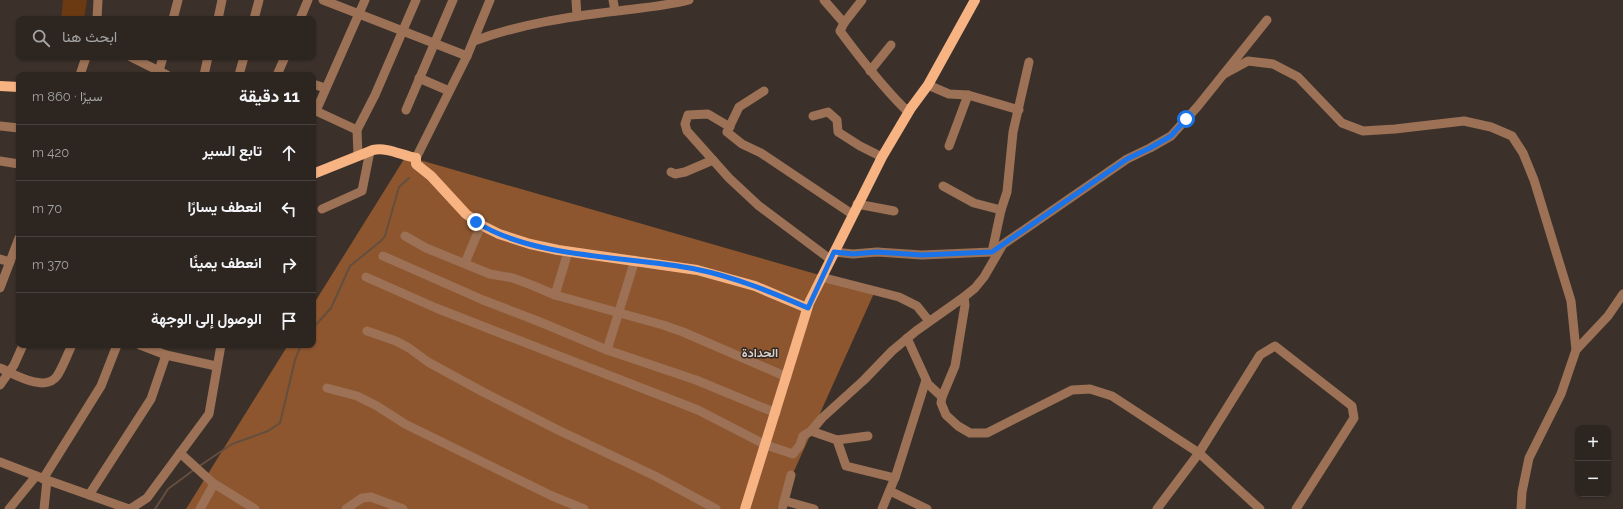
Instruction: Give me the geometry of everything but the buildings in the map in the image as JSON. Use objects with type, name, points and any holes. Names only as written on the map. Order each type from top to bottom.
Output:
[{"type":"main road","points":[[745,509],[808,308],[821,277],[882,157],[911,108],[928,85],[975,0]]},
{"type":"main road","points":[[0,86],[16,87]]},
{"type":"main road","points":[[316,173],[358,155],[378,149],[416,158],[416,164],[431,176],[466,214],[481,225],[495,232],[530,244],[568,252],[635,260],[698,270],[743,282],[808,308]]},
{"type":"street","points":[[97,16],[98,0]]},
{"type":"street","points":[[174,16],[178,0]]},
{"type":"street","points":[[219,16],[222,0]]},
{"type":"street","points":[[255,16],[259,0]]},
{"type":"street","points":[[301,16],[308,0]]},
{"type":"street","points":[[322,0],[467,56]]},
{"type":"street","points":[[357,130],[316,111],[365,0]]},
{"type":"street","points":[[358,155],[357,130],[376,96],[416,0]]},
{"type":"street","points":[[406,110],[452,0]]},
{"type":"street","points":[[416,158],[467,56],[490,0]]},
{"type":"street","points":[[576,0],[577,16]]},
{"type":"street","points":[[613,0],[616,11]]},
{"type":"street","points":[[474,41],[501,31],[549,20],[616,11],[650,4],[687,0]]},
{"type":"street","points":[[824,0],[844,23]]},
{"type":"street","points":[[862,0],[844,23],[840,31],[870,71],[905,109],[911,108]]},
{"type":"street","points":[[730,127],[708,114],[688,115],[685,124],[687,131],[729,178],[759,206],[832,256],[877,252],[922,255],[992,252],[1127,159],[1171,136],[1224,74],[1267,20]]},
{"type":"street","points":[[870,71],[891,45]]},
{"type":"street","points":[[81,72],[85,60]]},
{"type":"street","points":[[137,60],[161,72]]},
{"type":"street","points":[[163,60],[163,72]]},
{"type":"street","points":[[205,72],[207,60]]},
{"type":"street","points":[[240,72],[243,60]]},
{"type":"street","points":[[281,72],[284,60]]},
{"type":"street","points":[[1224,74],[1248,61],[1273,64],[1298,77],[1342,123],[1363,131],[1464,121],[1491,127],[1512,136],[1523,153],[1534,180],[1571,301],[1576,350]]},
{"type":"street","points":[[992,252],[1001,210],[1007,192],[1013,132],[1029,62]]},
{"type":"street","points":[[419,78],[449,91]]},
{"type":"street","points":[[316,85],[325,88]]},
{"type":"street","points":[[928,85],[949,94],[968,95],[1019,110]]},
{"type":"street","points":[[764,91],[739,107],[727,132],[742,144],[761,153],[852,214]]},
{"type":"street","points":[[949,146],[968,95]]},
{"type":"street","points":[[813,116],[828,112],[836,120],[838,132],[860,146],[882,157]]},
{"type":"street","points":[[0,126],[16,128]]},
{"type":"street","points":[[322,210],[362,191],[370,151]]},
{"type":"street","points":[[671,172],[676,174],[685,172],[713,160]]},
{"type":"street","points":[[0,161],[16,164]]},
{"type":"street","points":[[943,186],[974,203],[1001,210]]},
{"type":"street","points":[[858,204],[894,211]]},
{"type":"street","points":[[465,263],[481,225]]},
{"type":"street","points":[[406,236],[426,248],[490,274],[513,278],[555,295],[619,312],[683,332],[787,378]]},
{"type":"street","points":[[0,288],[16,246]]},
{"type":"street","points":[[366,277],[436,308],[698,410],[766,445],[794,454],[800,445],[803,436],[811,431],[822,418],[864,380],[892,350],[929,321],[964,297],[984,277],[1002,246]]},
{"type":"street","points":[[555,295],[568,252]]},
{"type":"street","points":[[383,256],[461,291],[606,350],[696,380],[776,413]]},
{"type":"street","points":[[0,259],[10,262]]},
{"type":"street","points":[[606,350],[635,260]]},
{"type":"street","points":[[821,277],[900,297],[917,306],[929,321]]},
{"type":"street","points":[[1521,509],[1522,492],[1529,458],[1561,394],[1576,350],[1608,316],[1623,296]]},
{"type":"street","points":[[964,297],[965,305],[955,366],[942,396],[941,403],[946,415],[958,426],[970,433],[987,433],[1072,390],[1090,389],[1112,396],[1199,453],[1260,509]]},
{"type":"street","points":[[367,331],[396,341],[410,348],[428,362],[483,392],[558,430],[655,476],[716,509]]},
{"type":"street","points":[[906,338],[928,384],[942,396]]},
{"type":"street","points":[[1157,509],[1199,453],[1260,355],[1275,346],[1352,406],[1354,418],[1296,509]]},
{"type":"street","points":[[0,385],[14,366],[22,348]]},
{"type":"street","points":[[0,368],[38,384],[50,382],[57,377],[71,348]]},
{"type":"street","points":[[9,509],[42,478],[101,386],[117,348]]},
{"type":"street","points":[[148,348],[166,355],[216,366]]},
{"type":"street","points":[[0,462],[130,509],[147,498],[209,414],[220,348]]},
{"type":"street","points":[[89,495],[151,399],[166,355]]},
{"type":"street","points":[[882,509],[895,478],[926,380]]},
{"type":"street","points":[[327,388],[357,396],[378,406],[406,424],[552,496],[584,509]]},
{"type":"street","points":[[811,431],[837,440],[868,436]]},
{"type":"street","points":[[837,440],[846,466],[895,478]]},
{"type":"street","points":[[180,453],[214,484],[255,509]]},
{"type":"street","points":[[791,475],[784,505],[814,509]]},
{"type":"street","points":[[42,478],[44,509]]},
{"type":"street","points":[[200,509],[214,484]]},
{"type":"street","points":[[890,491],[927,509]]},
{"type":"street","points":[[346,509],[362,498],[371,497],[403,509]]},
{"type":"shaded area","points":[[63,0],[87,0],[84,16],[61,16]]},
{"type":"shaded area","points":[[406,156],[875,291],[777,509],[186,509],[286,348],[316,348],[316,300]]},
{"type":"waterway","points":[[316,325],[331,308],[350,266],[385,236],[399,187],[409,178]]},
{"type":"waterway","points":[[198,467],[232,444],[268,431],[280,423],[295,360],[300,348]]},
{"type":"waterway","points":[[155,509],[168,489],[195,469]]},
{"type":"district","name":"الحدادة","points":[[760,353]]},
{"type":"route","points":[[476,222],[499,234],[542,247],[601,257],[637,260],[698,270],[755,286],[808,308],[834,252],[848,254],[877,252],[922,255],[992,252],[1127,159],[1171,136],[1186,119]]}]
